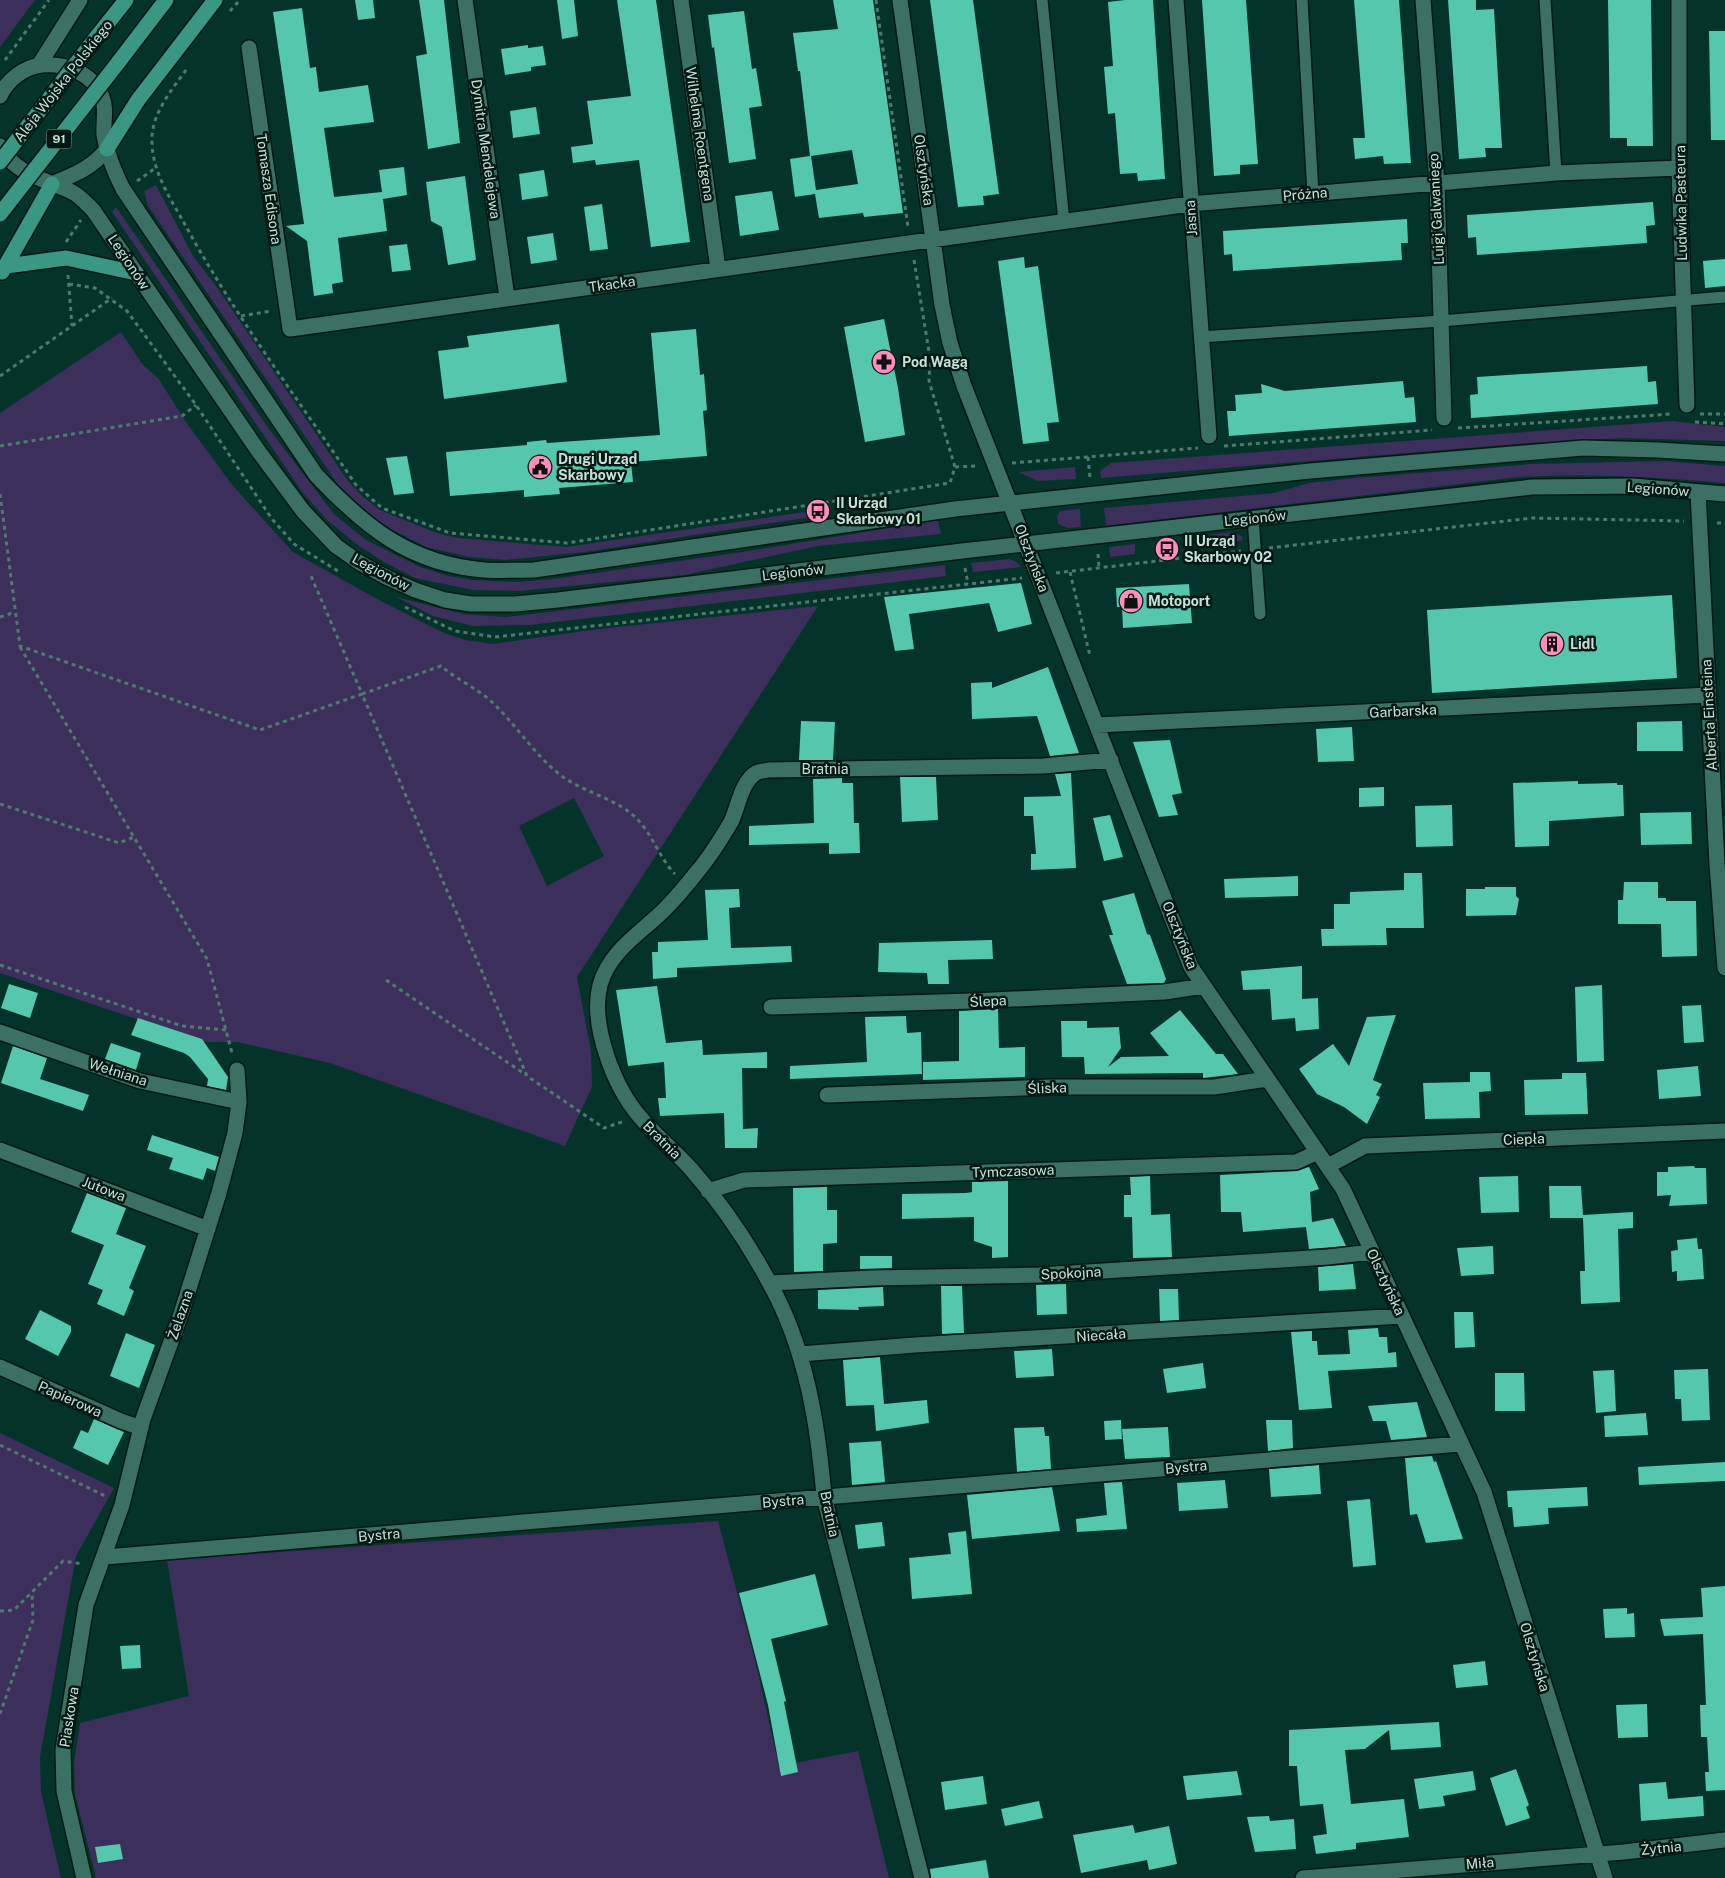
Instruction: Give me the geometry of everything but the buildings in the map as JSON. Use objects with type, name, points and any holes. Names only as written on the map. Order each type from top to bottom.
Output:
[{"type":"main road","name":"Aleja Wojska Polskiego","points":[[0,162],[126,0]]},
{"type":"main road","name":"91","points":[[0,214],[166,0]]},
{"type":"main road","points":[[107,148],[138,100],[215,0]]},
{"type":"main road","points":[[3,270],[52,184]]},
{"type":"main road","points":[[3,270],[66,258],[91,261],[136,272]]},
{"type":"street","points":[[39,66],[80,0]]},
{"type":"street","name":"Dymitra Mendelejewa","points":[[465,0],[507,298]]},
{"type":"street","name":"Wilhelma Roentgena","points":[[681,0],[718,269]]},
{"type":"street","name":"Olsztyńska","points":[[900,0],[942,306],[950,343],[964,386],[1011,502],[1191,967],[1343,1189],[1460,1444],[1484,1492],[1605,1878]]},
{"type":"street","name":"Jasna","points":[[1176,0],[1209,443]]},
{"type":"street","name":"Luigi Galwaniego","points":[[1423,0],[1436,183],[1444,425]]},
{"type":"street","name":"Ludwika Pasteura","points":[[1679,0],[1679,168],[1687,411]]},
{"type":"street","name":"Tomasza Edisona","points":[[249,48],[290,329]]},
{"type":"street","points":[[0,96],[12,79],[25,70],[39,66],[58,65],[76,70],[91,81],[102,96],[110,164],[123,189],[316,475],[347,509],[375,532],[411,552],[443,564],[484,570],[534,570],[1011,502],[1310,471],[1583,448],[1725,454]]},
{"type":"street","name":"Legionów","points":[[0,146],[5,156],[19,169],[33,178],[74,193],[94,210],[259,452],[319,530],[360,563],[415,590],[471,604],[515,604],[1532,487],[1633,486],[1725,494]]},
{"type":"street","points":[[52,184],[84,170],[96,162],[107,148]]},
{"type":"street","name":"Próżna","points":[[933,240],[1190,204],[1556,173],[1679,168]]},
{"type":"street","name":"Tkacka","points":[[290,329],[933,240]]},
{"type":"street","name":"Alberta Einsteina","points":[[1698,492],[1717,864],[1725,968]]},
{"type":"street","name":"Garbarska","points":[[1098,725],[1708,695]]},
{"type":"street","name":"Bratnia","points":[[922,1878],[824,1497],[820,1449],[800,1354],[795,1340],[770,1283],[729,1220],[692,1169],[639,1116],[616,1079],[603,1044],[597,1007],[600,986],[608,966],[624,945],[662,911],[698,871],[731,822],[747,784],[756,773],[768,770],[1043,766],[1111,760]]},
{"type":"street","name":"Ślepa","points":[[771,1008],[982,1001],[1164,992],[1204,986]]},
{"type":"street","name":"Wełniana","points":[[0,1032],[140,1081],[239,1102]]},
{"type":"street","name":"Żelazna","points":[[103,1562],[122,1505],[141,1428],[181,1314],[235,1134],[239,1102],[236,1070]]},
{"type":"street","name":"Śliska","points":[[826,1095],[1053,1087],[1214,1087],[1267,1079]]},
{"type":"street","name":"Ciepła","points":[[1328,1166],[1365,1146],[1725,1131]]},
{"type":"street","name":"Jutowa","points":[[0,1150],[208,1229]]},
{"type":"street","name":"Tymczasowa","points":[[708,1191],[744,1180],[1296,1162],[1318,1152]]},
{"type":"street","name":"Spokojna","points":[[770,1283],[872,1278],[1040,1275],[1328,1257],[1372,1252]]},
{"type":"street","name":"Niecała","points":[[800,1354],[915,1345],[1402,1316]]},
{"type":"street","name":"Papierowa","points":[[0,1367],[121,1422],[141,1428]]},
{"type":"street","name":"Bystra","points":[[103,1562],[824,1497],[1460,1444]]},
{"type":"street","name":"Piaskowa","points":[[84,1878],[64,1791],[63,1750],[86,1605],[103,1562]]},
{"type":"street","name":"Żytnia","points":[[1596,1853],[1624,1852],[1725,1840]]},
{"type":"street","name":"Miła","points":[[1303,1878],[1596,1853]]},
{"type":"lane","points":[[1042,0],[1064,222]]},
{"type":"lane","points":[[1302,0],[1313,194]]},
{"type":"lane","points":[[1545,0],[1556,173]]},
{"type":"lane","points":[[1200,337],[1441,321],[1725,297]]},
{"type":"lane","points":[[1253,518],[1260,614]]},
{"type":"path","points":[[0,66],[20,42],[49,0]]},
{"type":"path","points":[[161,107],[152,131],[152,146],[157,167],[166,190],[201,254],[356,485],[382,508],[450,534],[567,543],[950,483]]},
{"type":"path","points":[[148,175],[157,167]]},
{"type":"path","points":[[72,326],[66,243],[79,222],[94,210]]},
{"type":"path","points":[[69,284],[95,288],[112,298],[127,311],[196,405],[272,519]]},
{"type":"path","points":[[0,376],[112,298]]},
{"type":"path","points":[[241,316],[287,309]]},
{"type":"path","points":[[0,446],[182,416],[196,405]]},
{"type":"path","points":[[1012,462],[1088,457],[1209,443],[1444,425],[1687,411],[1725,414]]},
{"type":"path","points":[[1690,421],[1725,424]]},
{"type":"path","points":[[1088,457],[1090,479]]},
{"type":"path","points":[[951,489],[950,483],[955,467],[971,466]]},
{"type":"path","points":[[0,494],[20,646],[207,959],[236,1070]]},
{"type":"path","points":[[1091,658],[1068,572],[1532,518],[1687,521]]},
{"type":"path","points":[[1097,549],[1099,568]]},
{"type":"path","points":[[964,564],[968,584]]},
{"type":"path","points":[[311,576],[526,1076]]},
{"type":"path","points":[[421,615],[455,631],[495,636],[1026,578]]},
{"type":"path","points":[[0,617],[16,612]]},
{"type":"path","points":[[20,646],[260,730],[441,666],[492,702],[559,774],[588,792],[619,807],[638,820],[672,871],[685,886]]},
{"type":"path","points":[[0,804],[119,843],[134,837]]},
{"type":"path","points":[[0,966],[182,1026],[226,1030]]},
{"type":"path","points":[[386,980],[604,1128],[639,1116]]},
{"type":"path","points":[[0,1445],[122,1505]]},
{"type":"path","points":[[0,1611],[14,1610],[64,1561],[103,1562]]},
{"type":"path","points":[[0,1714],[33,1620],[32,1592]]},
{"type":"shaded area","points":[[0,0],[35,0],[0,47]]},
{"type":"shaded area","points":[[156,185],[193,256],[216,286],[348,481],[362,496],[380,510],[437,533],[458,538],[566,547],[811,511],[811,517],[585,552],[506,560],[469,557],[426,547],[387,527],[361,508],[339,486],[148,206],[144,191]]},
{"type":"shaded area","points":[[116,207],[269,429],[334,514],[366,540],[420,567],[449,576],[473,580],[518,582],[552,579],[742,552],[938,520],[941,534],[818,546],[684,575],[518,591],[473,590],[415,578],[359,546],[328,521],[303,493],[112,212]]},
{"type":"shaded area","points":[[121,332],[143,365],[158,378],[186,422],[233,486],[293,552],[377,599],[444,633],[465,640],[493,644],[598,629],[818,606],[577,977],[591,1051],[592,1087],[565,1146],[330,1063],[237,1042],[204,1042],[0,973],[0,413]],"holes":[[[574,798],[604,856],[547,886],[519,826]]]},
{"type":"shaded area","points":[[1672,421],[1725,427],[1725,441],[1624,438],[1528,443],[1101,478],[1100,471],[1111,463]]},
{"type":"shaded area","points":[[1665,461],[1725,466],[1725,483],[1622,476],[1519,477],[1106,526],[1104,508],[1274,493],[1309,483],[1354,478],[1531,464]]},
{"type":"shaded area","points":[[1075,467],[1076,479],[1038,481],[1018,472]]},
{"type":"shaded area","points":[[1080,509],[1081,527],[1068,528],[1058,524],[1057,516],[1060,511]]},
{"type":"shaded area","points":[[1233,532],[1243,537],[1241,541],[1200,546],[1199,536]]},
{"type":"shaded area","points":[[1135,544],[1135,554],[1110,557],[1109,547]]},
{"type":"shaded area","points":[[1009,559],[1022,567],[973,572],[971,563]]},
{"type":"shaded area","points":[[945,565],[946,576],[530,625],[472,626],[433,616],[396,597],[463,614],[505,617]]},
{"type":"shaded area","points":[[0,1433],[114,1488],[76,1556],[40,1757],[41,1792],[61,1878],[0,1878]]},
{"type":"shaded area","points":[[718,1521],[754,1656],[779,1766],[858,1751],[889,1878],[96,1878],[75,1794],[74,1763],[80,1723],[189,1696],[167,1560]]},
{"type":"place","name":"Pod Wagą","points":[[884,362]]},
{"type":"place","name":"Drugi Urząd Skarbowy","points":[[540,467]]},
{"type":"place","name":"II Urząd Skarbowy 01","points":[[818,511]]},
{"type":"place","name":"II Urząd Skarbowy 02","points":[[1167,549]]},
{"type":"place","name":"Motoport","points":[[1131,601]]},
{"type":"place","name":"Lidl","points":[[1552,644]]}]
